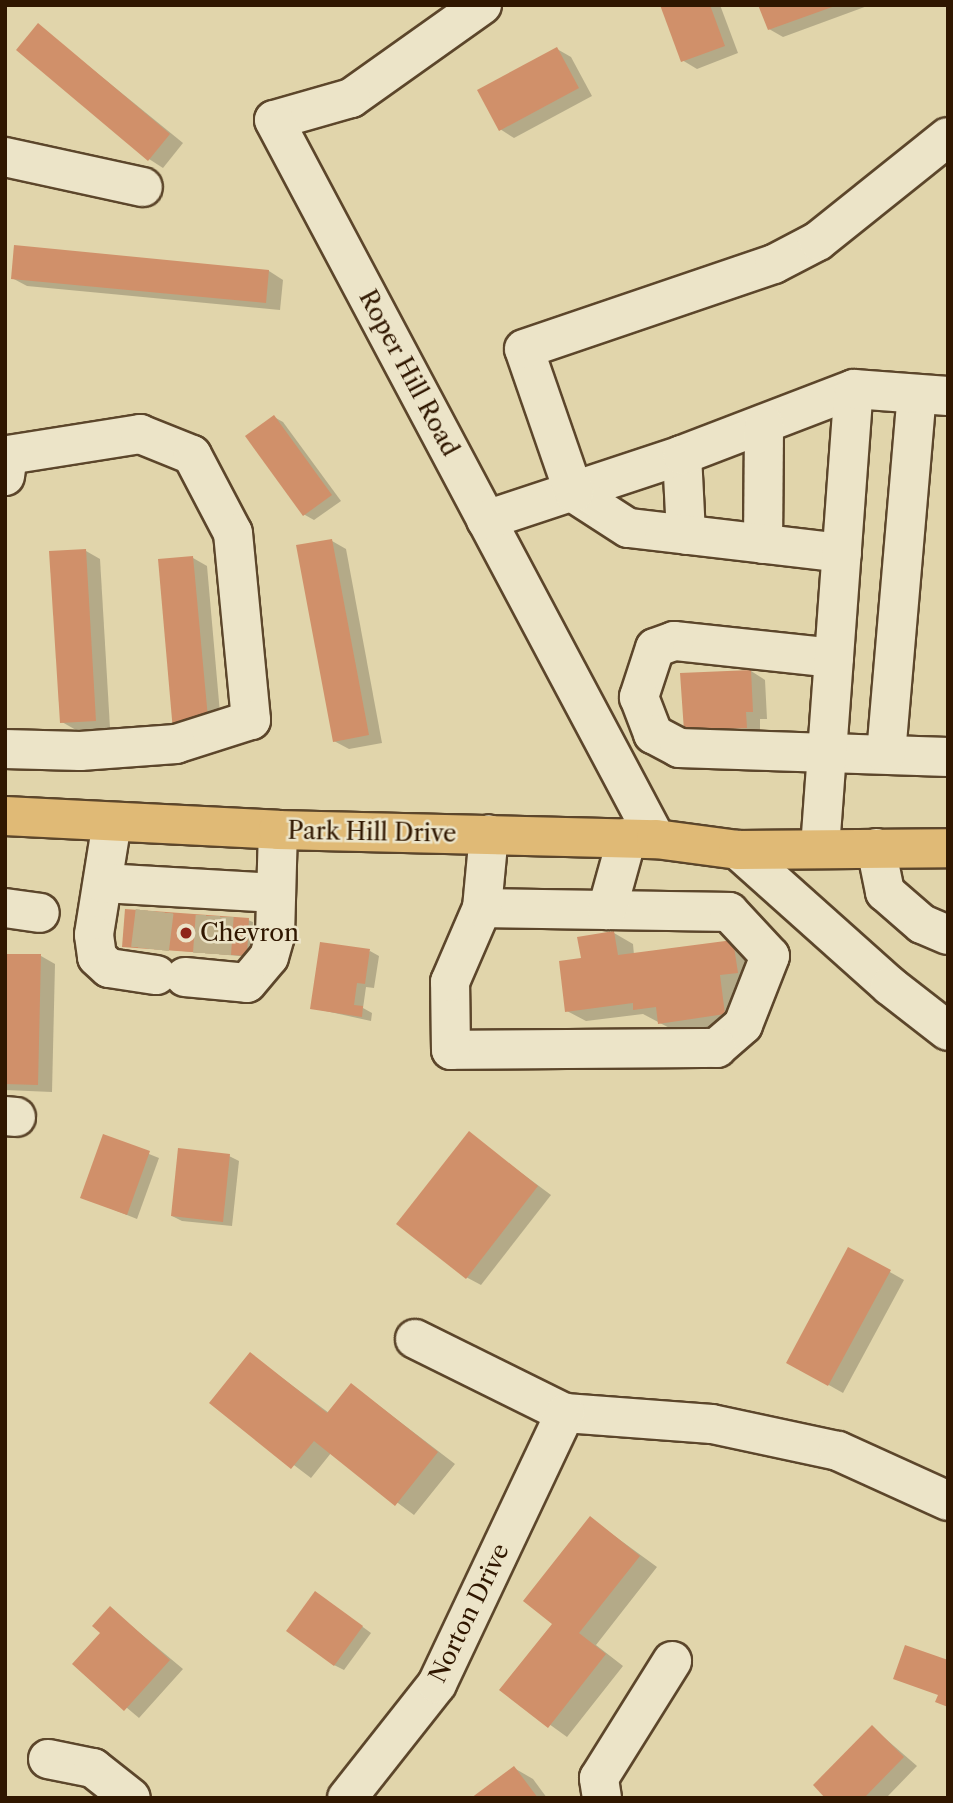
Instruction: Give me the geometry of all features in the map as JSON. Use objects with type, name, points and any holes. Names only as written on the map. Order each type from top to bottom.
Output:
[{"type":"main road","name":"Park Hill Drive","points":[[5,816],[278,830],[642,838],[738,850],[948,848]]},
{"type":"street","name":"Roper Hill Road","points":[[482,5],[351,98],[274,120],[486,520],[642,838]]},
{"type":"street","points":[[842,553],[628,528],[574,493],[524,349],[774,264],[818,241],[948,137]]},
{"type":"street","points":[[5,157],[143,187]]},
{"type":"street","points":[[486,520],[682,455],[854,389],[932,395],[886,754]]},
{"type":"street","points":[[820,848],[854,389]]},
{"type":"street","points":[[763,544],[764,424]]},
{"type":"street","points":[[5,749],[80,751],[176,744],[251,720],[233,533],[192,455],[140,434],[6,458]]},
{"type":"street","points":[[682,455],[686,535]]},
{"type":"street","points":[[834,658],[674,640],[655,648],[639,697],[653,734],[679,748],[948,757]]},
{"type":"street","points":[[112,822],[94,935],[97,957],[109,968],[177,968],[247,983],[269,957],[275,936],[278,830]]},
{"type":"street","points":[[482,908],[729,912],[769,956],[743,1025],[717,1048],[451,1050],[450,982],[482,908],[489,834]]},
{"type":"street","points":[[607,910],[642,838]]},
{"type":"street","points":[[876,848],[885,892],[922,924],[948,935]]},
{"type":"street","points":[[729,912],[738,850]]},
{"type":"street","points":[[738,850],[890,986],[948,1031]]},
{"type":"street","points":[[103,883],[157,899],[217,903],[275,893]]},
{"type":"street","points":[[415,1339],[565,1413],[712,1424],[838,1451],[948,1501]]},
{"type":"street","name":"Norton Drive","points":[[347,1798],[437,1684],[565,1413]]},
{"type":"street","points":[[602,1798],[599,1778],[672,1661]]},
{"type":"street","points":[[48,1759],[93,1768],[131,1798]]},
{"type":"building","points":[[660,5],[710,5],[725,46],[681,62]]},
{"type":"building","points":[[758,5],[835,5],[835,6],[768,30]]},
{"type":"building","points":[[38,23],[170,134],[148,161],[16,50]]},
{"type":"building","points":[[557,47],[579,88],[499,131],[477,90]]},
{"type":"building","points":[[14,245],[269,270],[266,303],[11,279]]},
{"type":"building","points":[[274,415],[332,495],[303,516],[245,436]]},
{"type":"building","points":[[332,539],[369,735],[333,742],[296,545]]},
{"type":"building","points":[[86,549],[96,721],[60,723],[49,551]]},
{"type":"building","points":[[193,556],[209,729],[173,731],[158,559]]},
{"type":"building","points":[[751,670],[753,712],[746,712],[747,728],[684,731],[680,673]]},
{"type":"building","name":"Chevron","points":[[125,909],[249,918],[247,956],[122,947]]},
{"type":"building","points":[[614,931],[618,955],[733,940],[738,973],[720,975],[725,1014],[658,1024],[656,1007],[633,1010],[633,1003],[565,1012],[559,961],[581,958],[577,937]]},
{"type":"building","points":[[320,942],[370,949],[365,984],[357,983],[354,1005],[363,1006],[362,1017],[310,1009]]},
{"type":"building","points":[[5,954],[41,954],[38,1085],[5,1084]]},
{"type":"building","points":[[469,1131],[538,1186],[466,1279],[396,1224]]},
{"type":"building","points":[[103,1134],[150,1151],[127,1215],[80,1198]]},
{"type":"building","points":[[178,1148],[230,1154],[223,1222],[171,1216]]},
{"type":"building","points":[[848,1247],[891,1270],[828,1386],[786,1363]]},
{"type":"building","points":[[250,1352],[327,1413],[351,1383],[438,1452],[395,1506],[314,1441],[291,1469],[209,1403]]},
{"type":"building","points":[[590,1516],[640,1556],[579,1633],[606,1654],[548,1728],[499,1690],[552,1624],[523,1601]]},
{"type":"building","points":[[315,1591],[363,1626],[334,1666],[286,1631]]},
{"type":"building","points":[[110,1606],[170,1660],[124,1711],[72,1664],[100,1633],[92,1626]]},
{"type":"building","points":[[905,1645],[948,1660],[948,1707],[935,1702],[938,1695],[893,1679]]},
{"type":"building","points":[[872,1725],[904,1757],[864,1798],[825,1798],[813,1785]]},
{"type":"building","points":[[514,1766],[538,1798],[471,1798]]},
{"type":"tunnel","points":[[150,949],[155,911]]},
{"type":"tunnel","points":[[212,954],[215,915]]},
{"type":"place","name":"Chevron","points":[[186,933]]}]
